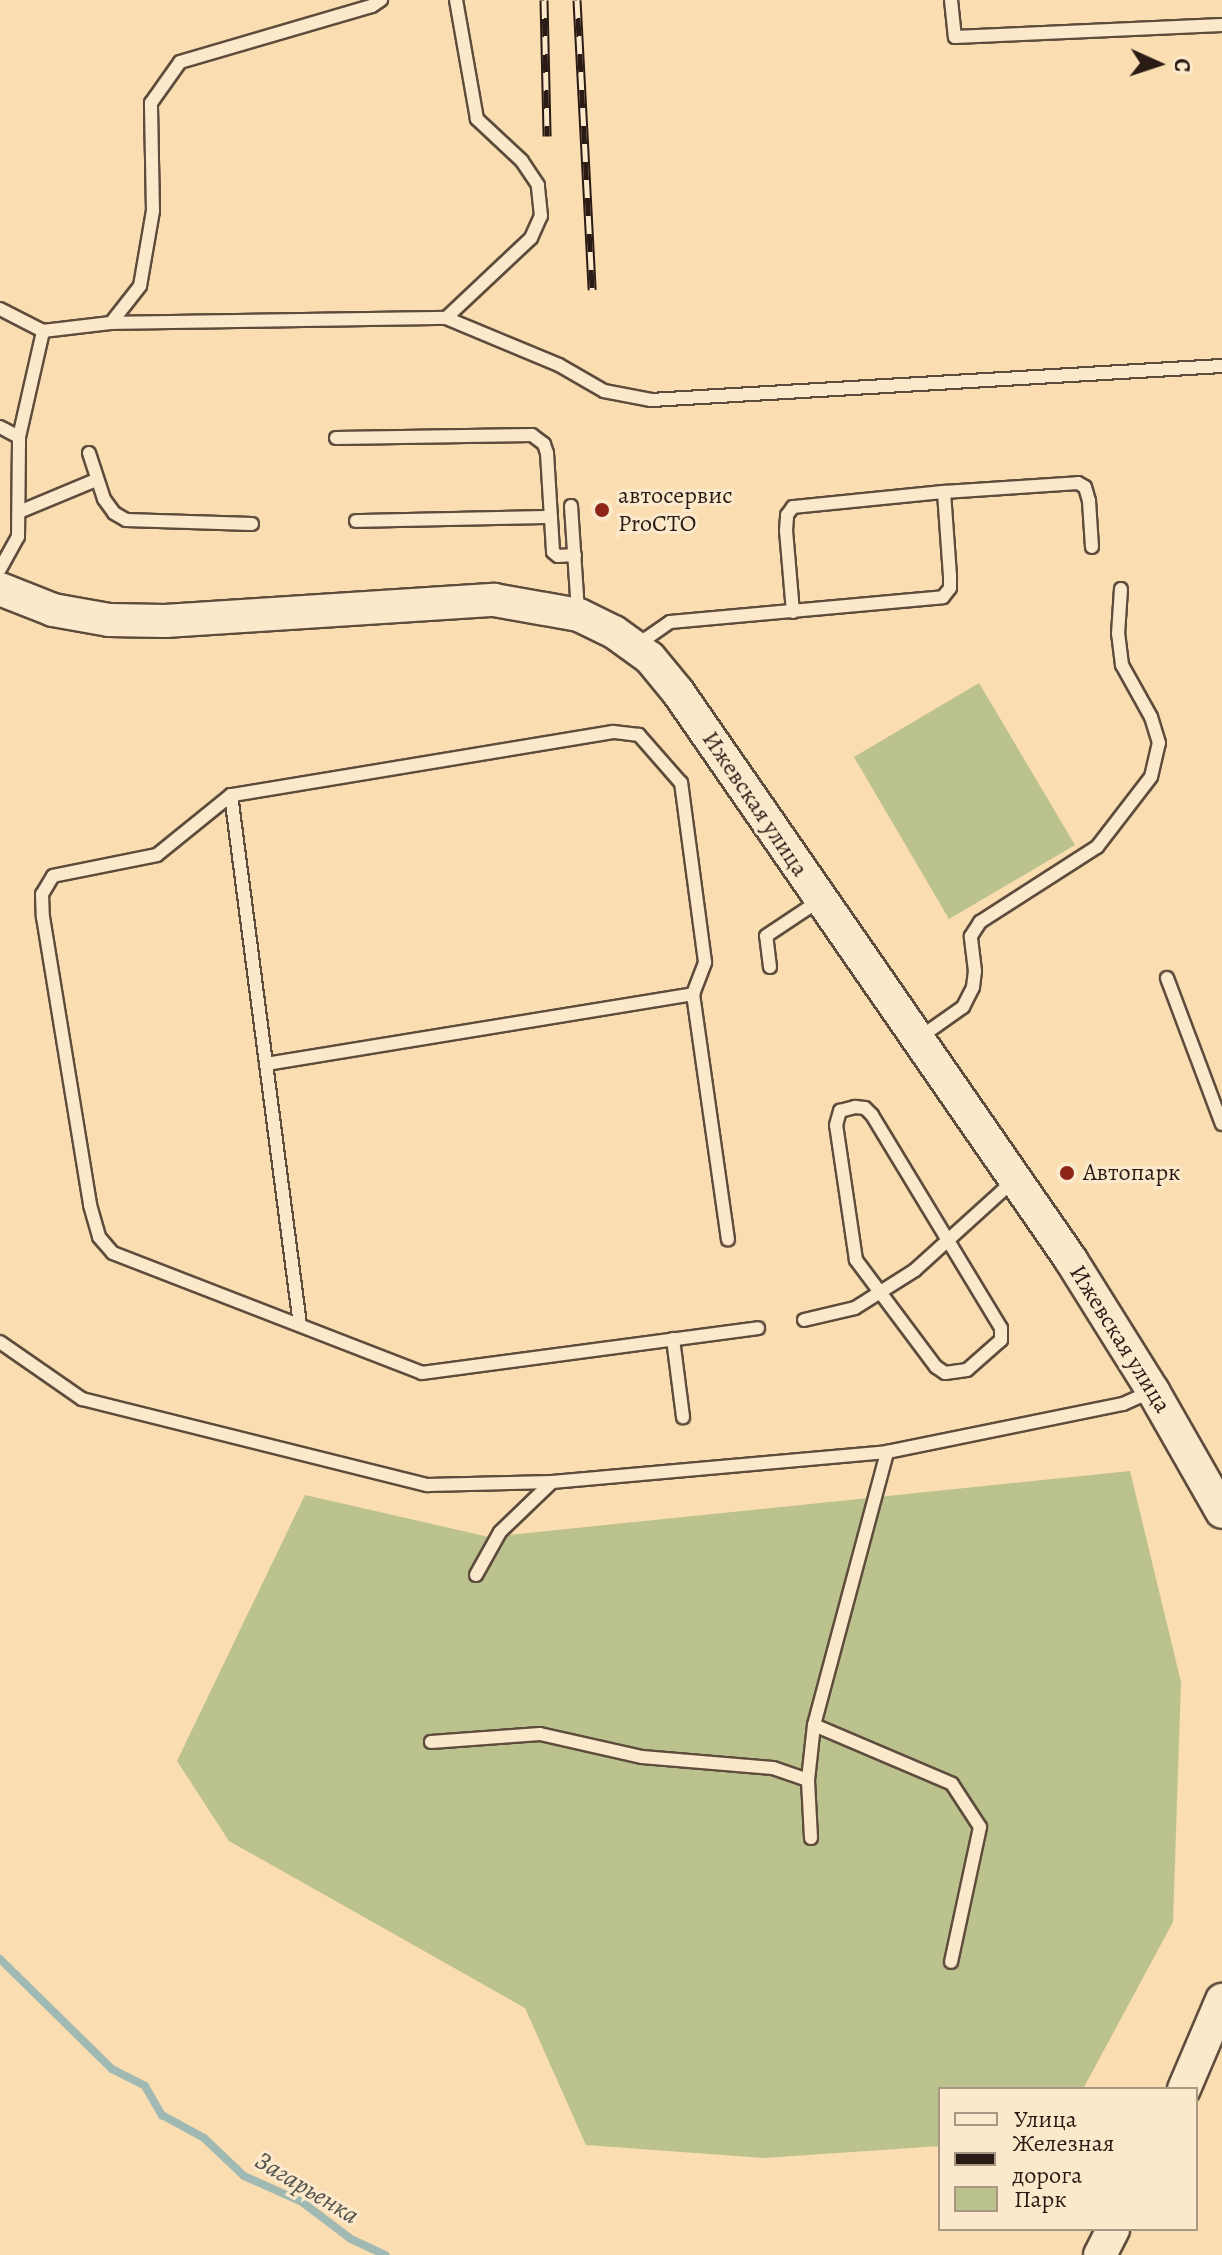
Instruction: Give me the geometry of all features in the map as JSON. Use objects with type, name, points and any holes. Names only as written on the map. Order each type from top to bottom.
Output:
[{"type":"street","name":"Ижевская улица","points":[[0,589],[53,610],[109,620],[165,621],[494,600],[579,615],[614,632],[650,658],[678,692],[916,1040],[1015,1178],[1153,1391],[1222,1512]]},
{"type":"street","points":[[1185,2087],[1222,2000]]},
{"type":"street","points":[[1100,2255],[1112,2231]]},
{"type":"lane","points":[[111,323],[140,286],[153,211],[151,103],[180,62],[372,6],[381,0]]},
{"type":"lane","points":[[446,318],[531,238],[541,216],[538,185],[522,161],[477,119],[456,0]]},
{"type":"lane","points":[[951,0],[955,37],[1222,25]]},
{"type":"lane","points":[[0,309],[43,331],[111,323],[446,318],[559,365],[604,391],[651,400],[1222,366]]},
{"type":"lane","points":[[0,569],[18,537],[19,437],[43,331]]},
{"type":"lane","points":[[0,427],[19,437]]},
{"type":"lane","points":[[336,438],[532,435],[544,444],[547,453],[554,554],[575,555]]},
{"type":"lane","points":[[89,453],[96,480],[109,507],[126,520],[252,524]]},
{"type":"lane","points":[[19,512],[96,480]]},
{"type":"lane","points":[[793,612],[786,531],[787,515],[793,507],[1078,483],[1085,487],[1089,501],[1092,547]]},
{"type":"lane","points":[[634,647],[670,622],[943,597],[950,588],[944,492]]},
{"type":"lane","points":[[571,506],[579,615]]},
{"type":"lane","points":[[356,521],[551,517]]},
{"type":"lane","points":[[916,1040],[963,1007],[973,987],[975,971],[971,936],[980,922],[1097,847],[1151,777],[1159,743],[1151,717],[1122,665],[1118,634],[1121,589]]},
{"type":"lane","points":[[728,1240],[693,994],[705,962],[681,783],[639,735],[613,732],[231,795],[157,855],[53,876],[42,894],[43,917],[90,1205],[99,1237],[113,1253],[422,1373],[758,1328]]},
{"type":"lane","points":[[231,795],[300,1325]]},
{"type":"lane","points":[[770,967],[766,936],[820,900]]},
{"type":"lane","points":[[1167,978],[1222,1124]]},
{"type":"lane","points":[[266,1064],[693,994]]},
{"type":"lane","points":[[865,1108],[872,1115],[1001,1328],[1001,1340],[967,1370],[945,1373],[936,1367],[879,1293],[856,1260],[851,1241],[836,1125],[840,1111],[865,1108]]},
{"type":"lane","points":[[804,1320],[855,1308],[915,1270],[1015,1178]]},
{"type":"lane","points":[[673,1339],[683,1417]]},
{"type":"lane","points":[[0,1342],[82,1399],[427,1485],[552,1482],[887,1452],[1123,1404],[1153,1391]]},
{"type":"lane","points":[[811,1838],[808,1780],[814,1725],[887,1452]]},
{"type":"lane","points":[[476,1575],[500,1532],[552,1482]]},
{"type":"lane","points":[[814,1725],[952,1784],[980,1827],[951,1962]]},
{"type":"lane","points":[[431,1742],[540,1734],[642,1757],[773,1768],[808,1780]]},
{"type":"green space","points":[[979,683],[1075,845],[949,919],[854,757]]},
{"type":"green space","points":[[1130,1471],[1181,1682],[1173,1922],[1084,2087],[938,2087],[938,2146],[764,2158],[586,2145],[525,2008],[229,1841],[177,1761],[305,1495],[489,1537]]},
{"type":"waterway","name":"Загарьенка","points":[[0,1959],[112,2069],[145,2086],[162,2115],[204,2138],[244,2176],[302,2202],[351,2239],[386,2255]]},
{"type":"railway","points":[[544,0],[547,136]]},
{"type":"railway","points":[[577,0],[592,290]]},
{"type":"place","name":"автосервис ProСТО","points":[[602,510]]},
{"type":"place","name":"Автопарк","points":[[1067,1173]]}]
